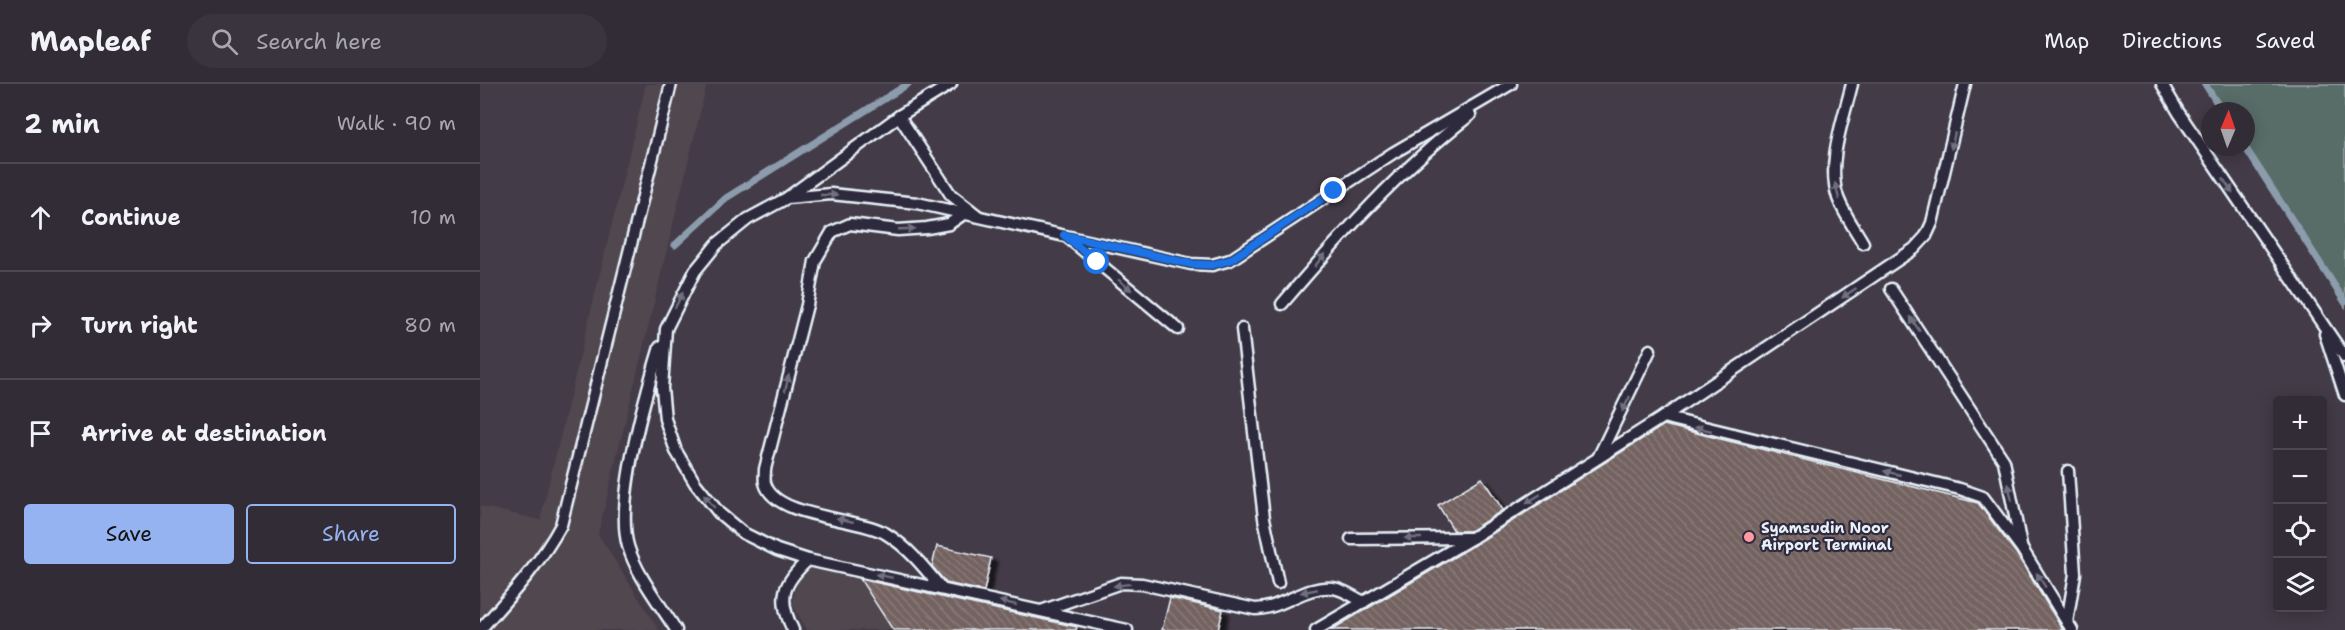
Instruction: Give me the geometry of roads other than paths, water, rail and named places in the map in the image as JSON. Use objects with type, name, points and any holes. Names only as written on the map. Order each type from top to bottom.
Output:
[{"type":"lane","points":[[480,630],[518,587],[561,525],[671,84]]},
{"type":"lane","points":[[676,630],[643,576],[628,546],[624,514],[647,389],[666,329],[695,270],[717,244],[748,219],[787,198],[899,116],[951,84]]},
{"type":"lane","points":[[1282,304],[1326,253],[1421,153],[1511,84]]},
{"type":"lane","points":[[1852,84],[1835,159],[1834,178],[1838,198],[1863,243]]},
{"type":"lane","points":[[1316,630],[1472,538],[1663,417],[1914,249],[1926,236],[1932,223],[1965,84]]},
{"type":"lane","points":[[2162,84],[2179,113],[2345,357]]},
{"type":"lane","points":[[787,198],[831,194],[916,203],[1191,264],[1212,265],[1230,260],[1393,153],[1498,93]]},
{"type":"lane","points":[[899,116],[951,195],[980,218]]},
{"type":"lane","points":[[942,588],[908,549],[885,534],[869,526],[792,508],[775,499],[765,483],[765,469],[807,305],[815,261],[832,232],[850,224],[898,230],[927,228],[949,224],[962,215]]},
{"type":"lane","points":[[1064,235],[1178,329]]},
{"type":"lane","points":[[1891,289],[2004,461],[2022,549]]},
{"type":"lane","points":[[2321,323],[2345,395]]},
{"type":"lane","points":[[666,329],[662,388],[665,419],[676,451],[694,483],[719,513],[743,533],[777,550],[808,560],[1127,630]]},
{"type":"lane","points":[[1242,329],[1264,518],[1278,583]]},
{"type":"lane","points":[[1598,458],[1635,386],[1650,350]]},
{"type":"lane","points":[[1663,417],[1983,497],[2022,549],[2069,626]]},
{"type":"lane","points":[[2068,471],[2075,574],[2069,626]]},
{"type":"lane","points":[[1351,539],[1472,538]]},
{"type":"lane","points":[[793,630],[784,612],[787,582],[808,560]]},
{"type":"lane","points":[[1041,611],[1121,583],[1142,584],[1255,609],[1270,609],[1303,591],[1334,588],[1364,602]]},
{"type":"waterway","points":[[675,245],[726,198],[908,84]]},
{"type":"waterway","points":[[2205,84],[2216,102]]},
{"type":"waterway","points":[[2251,156],[2345,302]]},
{"type":"place","name":"Syamsudin Noor Airport Terminal","points":[[1749,537]]}]
